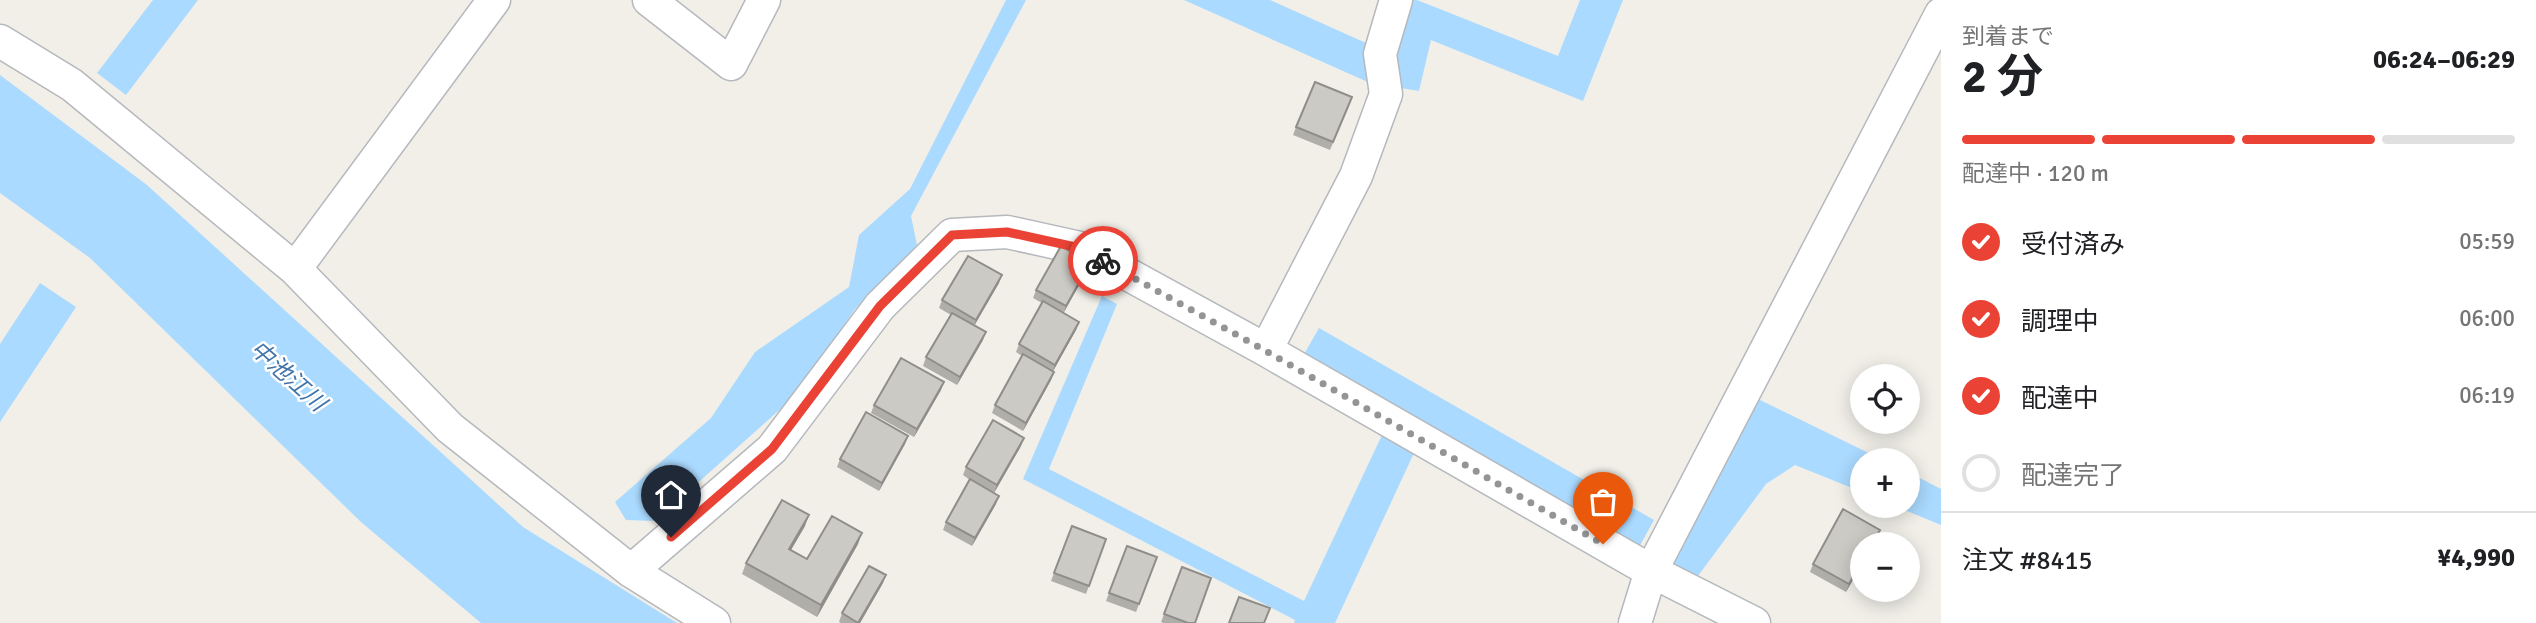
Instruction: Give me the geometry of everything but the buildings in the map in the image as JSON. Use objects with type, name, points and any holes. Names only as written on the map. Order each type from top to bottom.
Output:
[{"type":"street","points":[[295,270],[494,0]]},
{"type":"street","points":[[649,0],[732,64],[764,0]]},
{"type":"street","points":[[1266,351],[1356,176],[1386,94],[1380,54],[1396,0]]},
{"type":"street","points":[[1635,623],[1660,554],[1941,14]]},
{"type":"street","points":[[0,41],[72,85],[295,270],[450,428],[631,571],[714,623]]},
{"type":"street","points":[[631,571],[772,449],[880,306],[952,235],[1007,232],[1080,248],[1266,351],[1660,554],[1754,623]]},
{"type":"water","points":[[153,0],[198,0],[126,95],[97,73]]},
{"type":"water","points":[[1006,0],[1026,0],[911,216],[917,245],[855,309],[795,396],[655,521],[626,520],[615,502],[711,418],[755,352],[849,287],[859,235],[910,189]]},
{"type":"water","points":[[1184,0],[1270,0],[1366,43],[1370,59],[1394,64],[1412,0],[1558,56],[1580,0],[1623,0],[1583,101],[1431,40],[1419,91],[1370,83]]},
{"type":"water","name":"中池江川","points":[[0,75],[147,185],[523,527],[677,623],[481,623],[361,522],[90,258],[0,193]]},
{"type":"water","points":[[40,283],[76,307],[0,422],[0,344]]},
{"type":"water","points":[[1102,296],[1117,304],[1049,469],[1304,601],[1382,435],[1414,453],[1335,623],[1294,623],[1295,620],[1023,479]]},
{"type":"water","points":[[1319,328],[1654,520],[1638,549],[1303,356]]},
{"type":"water","points":[[1756,398],[1858,448],[1850,448],[1850,487],[1795,465],[1766,484],[1695,580],[1668,565]]},
{"type":"water","points":[[1920,478],[1941,489],[1941,525],[1920,516]]},
{"type":"way so far","points":[[1103,261],[1603,544]]},
{"type":"route","points":[[671,537],[772,449],[880,306],[952,235],[1007,232],[1080,248],[1103,261]]}]
